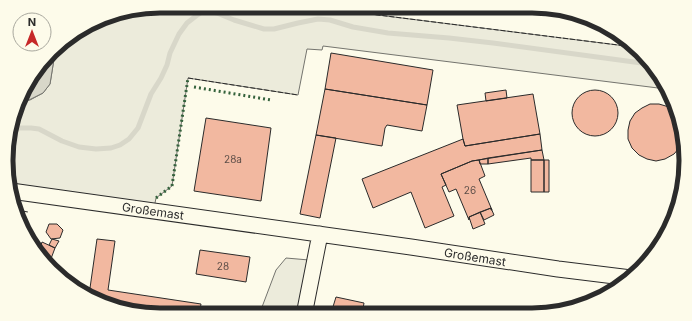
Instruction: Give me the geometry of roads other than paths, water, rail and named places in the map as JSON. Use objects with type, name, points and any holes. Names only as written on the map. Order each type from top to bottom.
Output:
[{"type":"street","name":"Großemast","points":[[17,192],[622,277]]},
{"type":"street","points":[[305,308],[320,234]]},
{"type":"waterway","points":[[17,128],[39,129],[62,141],[79,147],[96,149],[111,148],[120,145],[129,139],[138,128],[151,94],[161,78],[179,34],[187,23],[200,13]]},
{"type":"waterway","points":[[217,13],[264,29],[274,29],[318,19],[330,20],[353,27],[388,33],[493,43],[642,63]]}]
